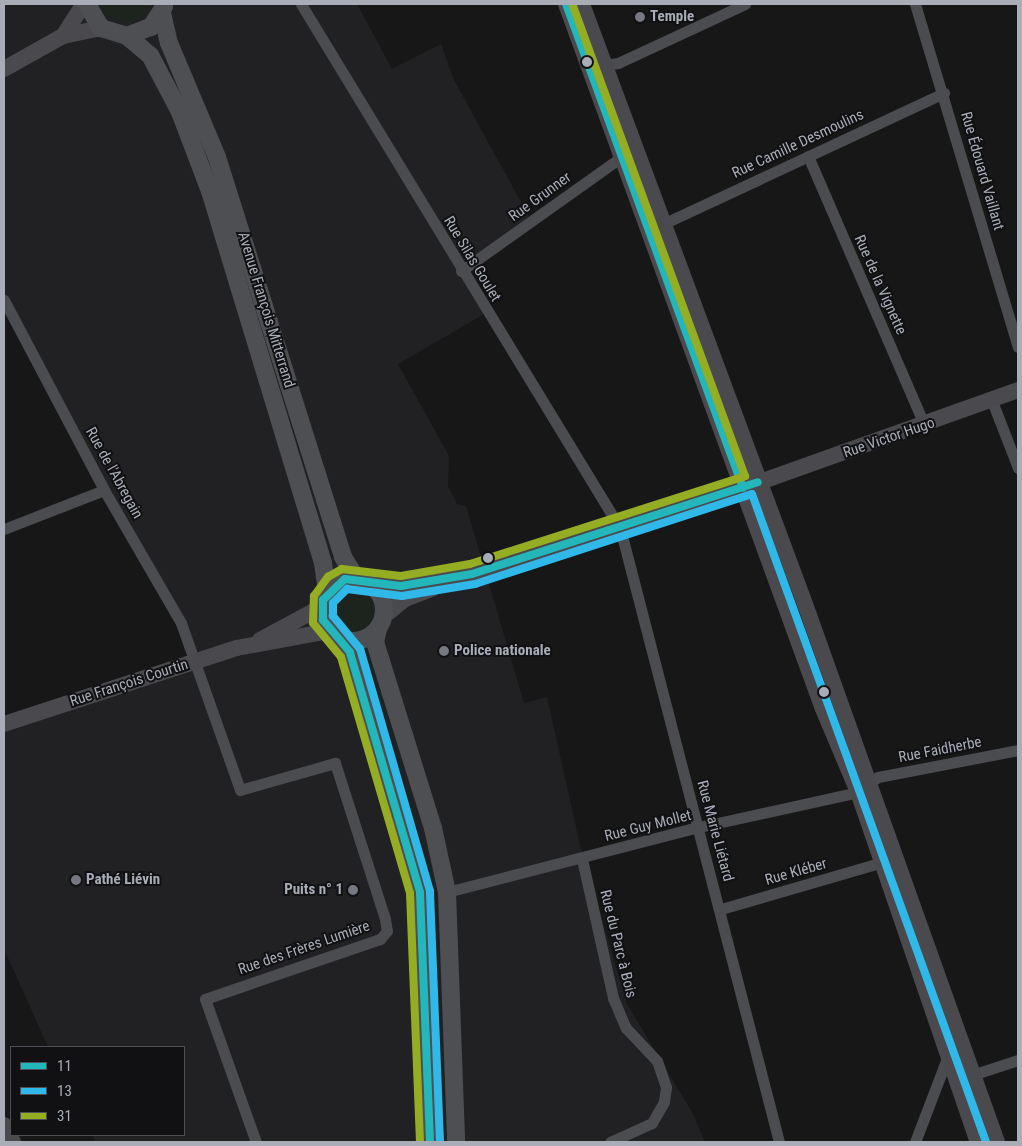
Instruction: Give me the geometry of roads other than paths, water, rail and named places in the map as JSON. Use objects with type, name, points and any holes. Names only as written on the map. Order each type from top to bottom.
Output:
[{"type":"main road","points":[[63,36],[86,4],[101,28]]},
{"type":"main road","points":[[566,4],[743,488],[863,787],[975,1074],[997,1142]]},
{"type":"main road","points":[[582,4],[665,223],[758,482],[863,787],[879,863],[946,1058],[978,1142]]},
{"type":"main road","points":[[4,69],[63,36],[101,28],[127,36],[144,32],[163,9]]},
{"type":"main road","name":"Avenue François Mitterrand","points":[[163,9],[181,66],[217,157],[343,557],[365,582]]},
{"type":"main road","name":"Avenue François Mitterrand","points":[[127,36],[150,55],[180,112],[210,191],[323,563],[324,600]]},
{"type":"main road","name":"Rue Victor Hugo","points":[[758,482],[925,426],[992,402],[1018,390]]},
{"type":"main road","points":[[335,635],[361,641],[405,599],[464,576],[620,528],[758,482]]},
{"type":"main road","points":[[255,644],[282,624],[324,600],[335,584],[365,582],[401,586],[464,576]]},
{"type":"main road","points":[[365,582],[382,599],[377,650],[432,828],[446,892],[456,1142]]},
{"type":"main road","points":[[324,600],[335,635],[350,652],[396,798],[420,892],[430,1142]]},
{"type":"main road","name":"Rue François Courtin","points":[[4,724],[197,660],[255,644],[335,635]]},
{"type":"main road","points":[[4,1125],[13,1142]]},
{"type":"street","name":"Rue Silas Goulet","points":[[301,4],[620,528]]},
{"type":"street","points":[[604,65],[618,63],[745,4]]},
{"type":"street","name":"Rue Édouard Vaillant","points":[[915,4],[944,93],[1018,347]]},
{"type":"street","name":"Rue Camille Desmoulins","points":[[665,223],[944,93]]},
{"type":"street","name":"Rue Grunner","points":[[462,271],[636,147]]},
{"type":"street","name":"Rue de la Vignette","points":[[808,156],[925,426]]},
{"type":"street","name":"Rue de l'Abregain","points":[[4,300],[104,490],[197,660]]},
{"type":"street","points":[[992,402],[1018,468]]},
{"type":"street","points":[[4,529],[104,490]]},
{"type":"street","name":"Rue Marie Liétard","points":[[620,528],[697,828],[721,909],[779,1142]]},
{"type":"street","name":"Rue des Frères Lumière","points":[[197,660],[240,790],[334,763],[386,925],[380,939],[205,998],[255,1139]]},
{"type":"street","name":"Rue Faidherbe","points":[[863,787],[1018,750]]},
{"type":"street","name":"Rue Guy Mollet","points":[[446,892],[863,787]]},
{"type":"street","name":"Rue du Parc à Bois","points":[[582,859],[613,998],[626,1028],[657,1061],[666,1087],[664,1102],[652,1122],[610,1142]]},
{"type":"street","name":"Rue Kléber","points":[[721,909],[879,863]]},
{"type":"street","points":[[914,1142],[946,1058]]},
{"type":"street","points":[[975,1074],[1018,1060]]},
{"type":"place","name":"Temple","points":[[640,17]]},
{"type":"place","name":"Police nationale","points":[[444,651]]},
{"type":"place","name":"Pathé Liévin","points":[[76,880]]},
{"type":"place","name":"Puits n° 1","points":[[353,890]]}]
